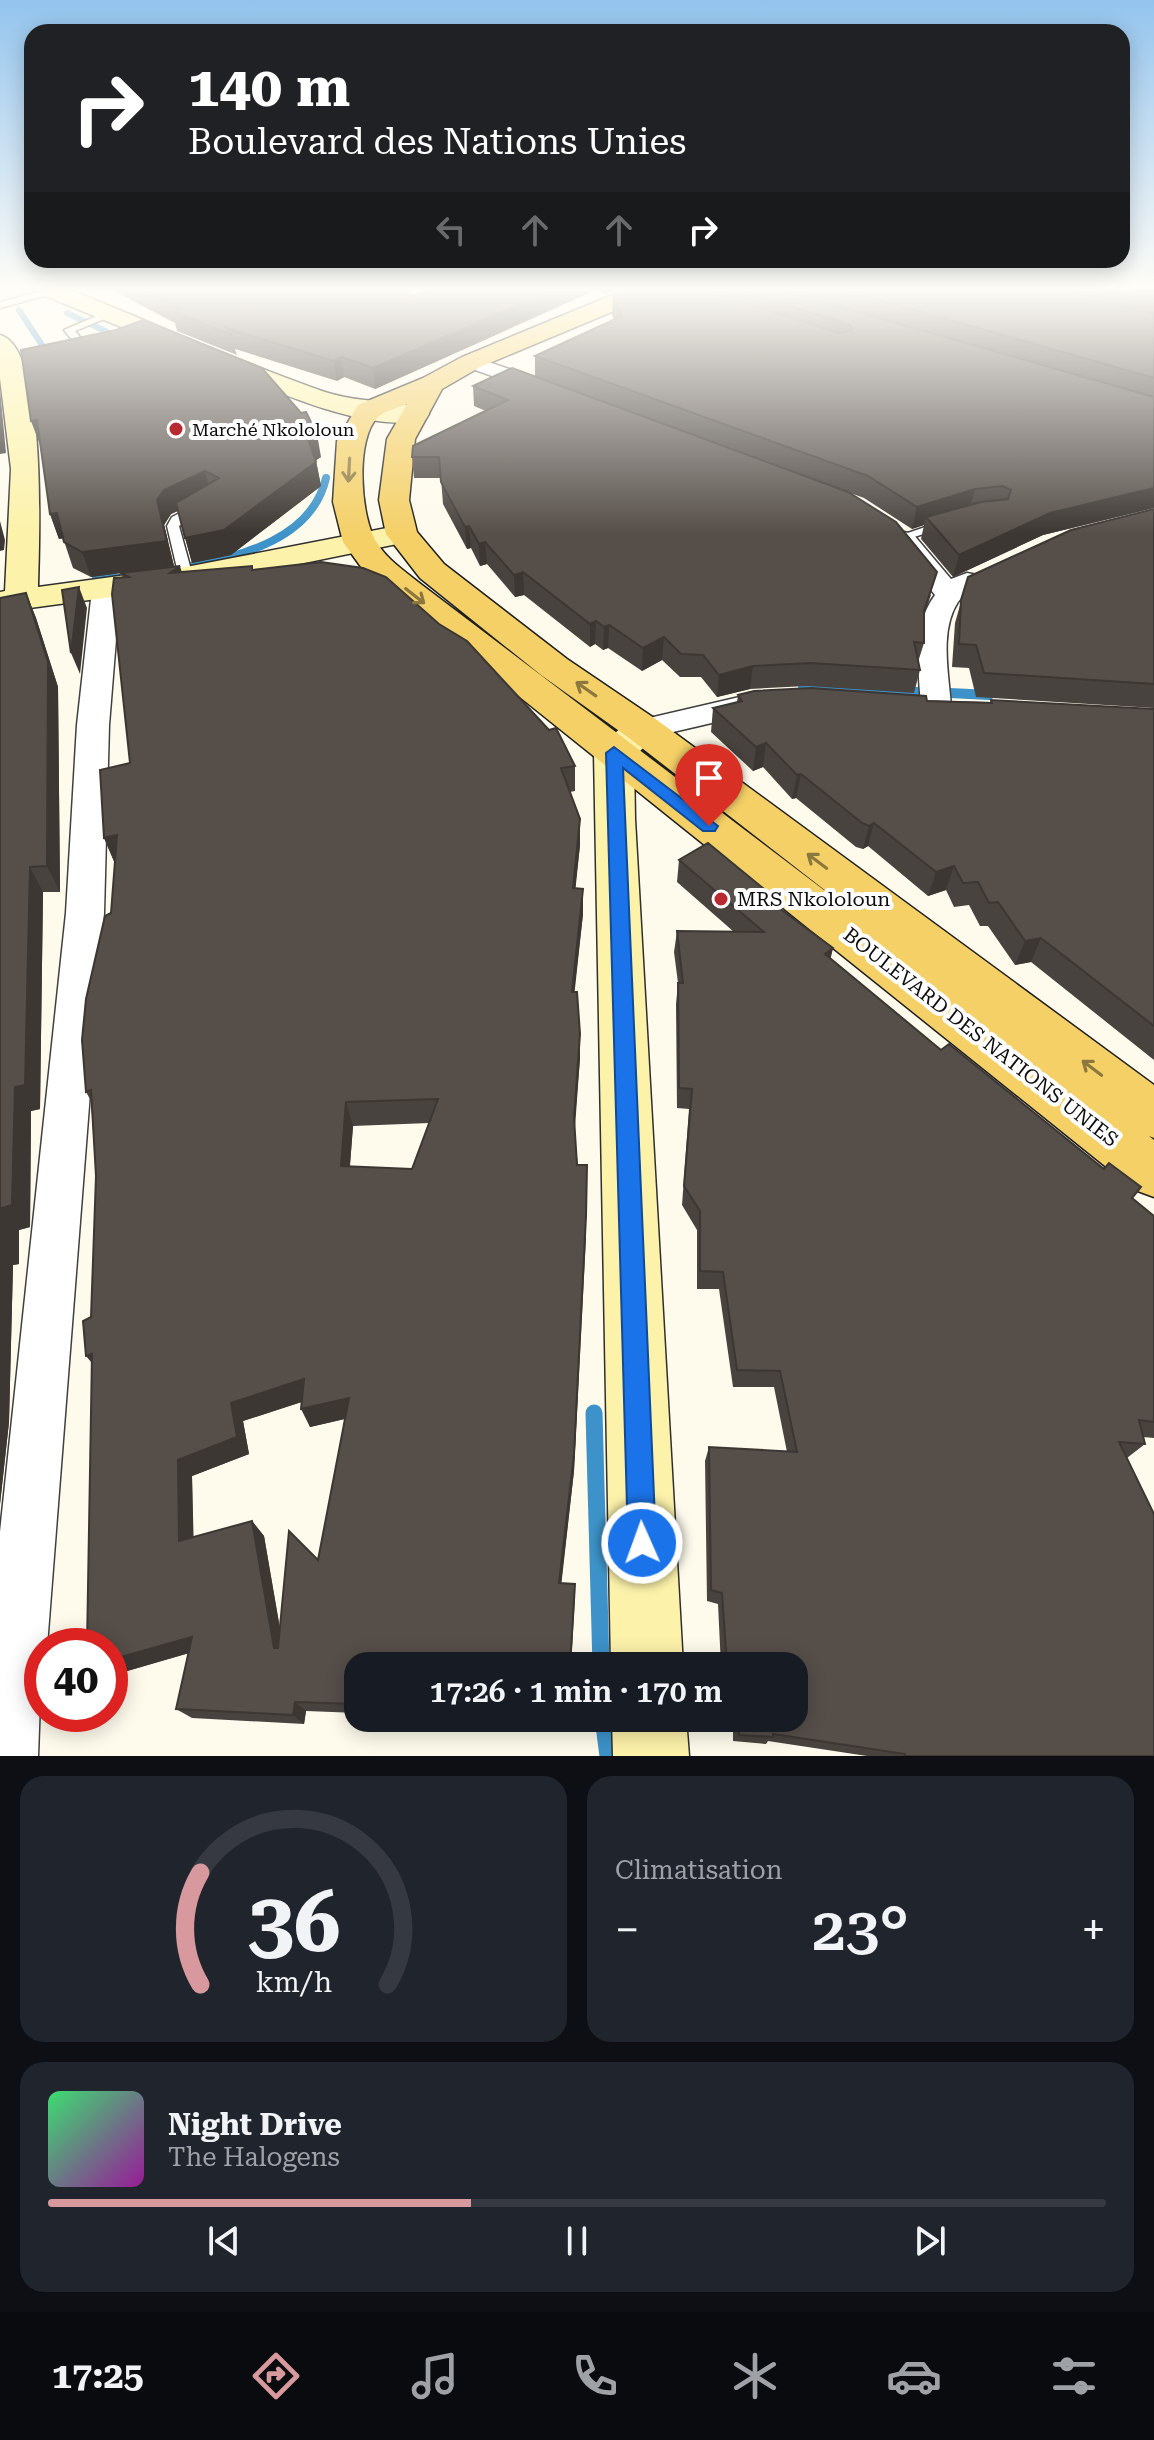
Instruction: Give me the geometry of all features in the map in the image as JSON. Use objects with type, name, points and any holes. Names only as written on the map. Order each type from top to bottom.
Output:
[{"type":"main road","points":[[359,542],[348,502],[349,465],[351,441],[368,411],[457,370]]},
{"type":"main road","points":[[402,534],[394,500],[401,439],[432,384]]},
{"type":"main road","name":"BOULEVARD DES NATIONS UNIES","points":[[402,534],[424,562],[628,741]]},
{"type":"main road","name":"BOULEVARD DES NATIONS UNIES","points":[[359,542],[376,564],[628,741],[868,924],[1154,1115]]},
{"type":"main road","name":"BOULEVARD DES NATIONS UNIES","points":[[868,924],[1154,1172]]},
{"type":"street","points":[[14,370],[25,439],[10,600],[106,590],[186,577],[402,534]]},
{"type":"street","points":[[243,370],[314,397],[368,411],[415,414]]},
{"type":"street","points":[[493,370],[573,399]]},
{"type":"street","points":[[893,531],[948,593]]},
{"type":"street","points":[[936,707],[934,646],[938,609],[948,593],[989,572]]},
{"type":"street","points":[[7,1756],[85,913],[93,725],[106,590]]},
{"type":"street","points":[[647,1652],[628,741],[750,702],[793,700]]},
{"type":"street","points":[[650,1732],[651,1756]]},
{"type":"lane","points":[[186,577],[173,526],[176,520],[216,501]]},
{"type":"lane","points":[[893,531],[959,521]]},
{"type":"building","name":"Marché Nkololoun","points":[[24,370],[264,370],[301,413],[306,412],[317,434],[308,439],[316,462],[224,530],[185,538],[176,503],[219,478],[205,471],[164,490],[157,500],[167,541],[82,552],[64,542],[57,513],[50,514],[37,420],[31,421]]},
{"type":"building","points":[[508,370],[517,370],[848,492],[896,522],[937,572],[924,611],[924,643],[914,642],[920,670],[811,663],[753,666],[719,675],[703,655],[681,654],[664,637],[643,648],[609,625],[604,627],[596,621],[590,624],[523,572],[514,575],[485,542],[479,544],[469,526],[465,527],[441,482],[439,457],[412,457],[413,446],[508,400],[473,386]]},
{"type":"building","points":[[574,370],[1060,370],[1154,397],[1154,488],[1050,513],[959,555],[926,517],[981,502],[1008,499],[1011,490],[1003,486],[975,489],[917,507],[868,476]]},
{"type":"building","points":[[1126,370],[1154,370],[1154,378]]},
{"type":"building","points":[[1154,509],[1154,684],[984,673],[976,645],[959,644],[961,600],[968,577],[1071,530]]},
{"type":"building","points":[[321,562],[363,568],[386,577],[439,624],[467,641],[549,730],[556,728],[575,766],[561,768],[580,819],[573,888],[583,889],[572,992],[577,992],[580,1034],[574,1118],[577,1165],[587,1165],[586,1216],[574,1454],[559,1583],[575,1584],[571,1652],[344,1652],[344,1704],[295,1702],[293,1715],[176,1709],[192,1637],[128,1655],[128,1628],[87,1628],[92,1354],[86,1356],[83,1321],[91,1317],[96,1176],[91,1090],[86,1092],[82,1040],[86,999],[105,916],[111,913],[117,835],[104,838],[100,770],[130,763],[112,594],[114,578],[129,577],[121,573],[180,566],[170,573],[252,566],[252,570]],"holes":[[[438,1099],[412,1169],[341,1166],[346,1102]],[[304,1379],[301,1409],[349,1398],[318,1560],[289,1531],[278,1648],[274,1648],[252,1521],[179,1541],[178,1460],[237,1437],[231,1403]]]},
{"type":"building","points":[[79,587],[71,653],[62,590]]},
{"type":"building","points":[[26,593],[48,662],[47,866],[30,867],[25,1085],[15,1087],[12,1205],[2,1208],[0,1242],[0,598]]},
{"type":"building","points":[[811,688],[926,696],[927,701],[992,703],[991,700],[1154,709],[1154,1026],[1041,938],[1025,941],[998,902],[989,903],[978,882],[963,883],[954,866],[936,872],[874,823],[869,826],[862,823],[801,774],[797,775],[766,743],[756,747],[713,708],[742,701],[738,695],[754,691]]},
{"type":"building","points":[[708,843],[770,894],[764,897],[833,948],[825,954],[941,1050],[949,1044],[1104,1169],[1109,1163],[1141,1187],[1132,1198],[1154,1216],[1154,1422],[1139,1420],[1145,1444],[1119,1442],[1154,1514],[1154,1756],[905,1756],[773,1734],[773,1737],[739,1735],[739,1732],[808,1732],[808,1652],[726,1652],[722,1593],[711,1590],[709,1447],[797,1452],[780,1371],[737,1370],[723,1272],[700,1271],[700,1211],[684,1186],[692,1089],[679,1088],[678,983],[683,983],[677,931],[764,932],[679,860]]},
{"type":"waterway","points":[[187,567],[251,550],[290,530],[306,516],[318,499],[326,478]]},
{"type":"waterway","points":[[96,578],[119,578]]},
{"type":"waterway","points":[[803,688],[872,691]]},
{"type":"waterway","points":[[879,691],[922,692]]},
{"type":"waterway","points":[[950,693],[989,695]]},
{"type":"waterway","points":[[594,1413],[601,1652]]},
{"type":"waterway","points":[[605,1732],[608,1756]]},
{"type":"place","name":"Marché Nkololoun","points":[[176,429]]},
{"type":"place","name":"MRS Nkololoun","points":[[721,899]]},
{"type":"route","points":[[642,1543],[614,753],[709,826]]}]
